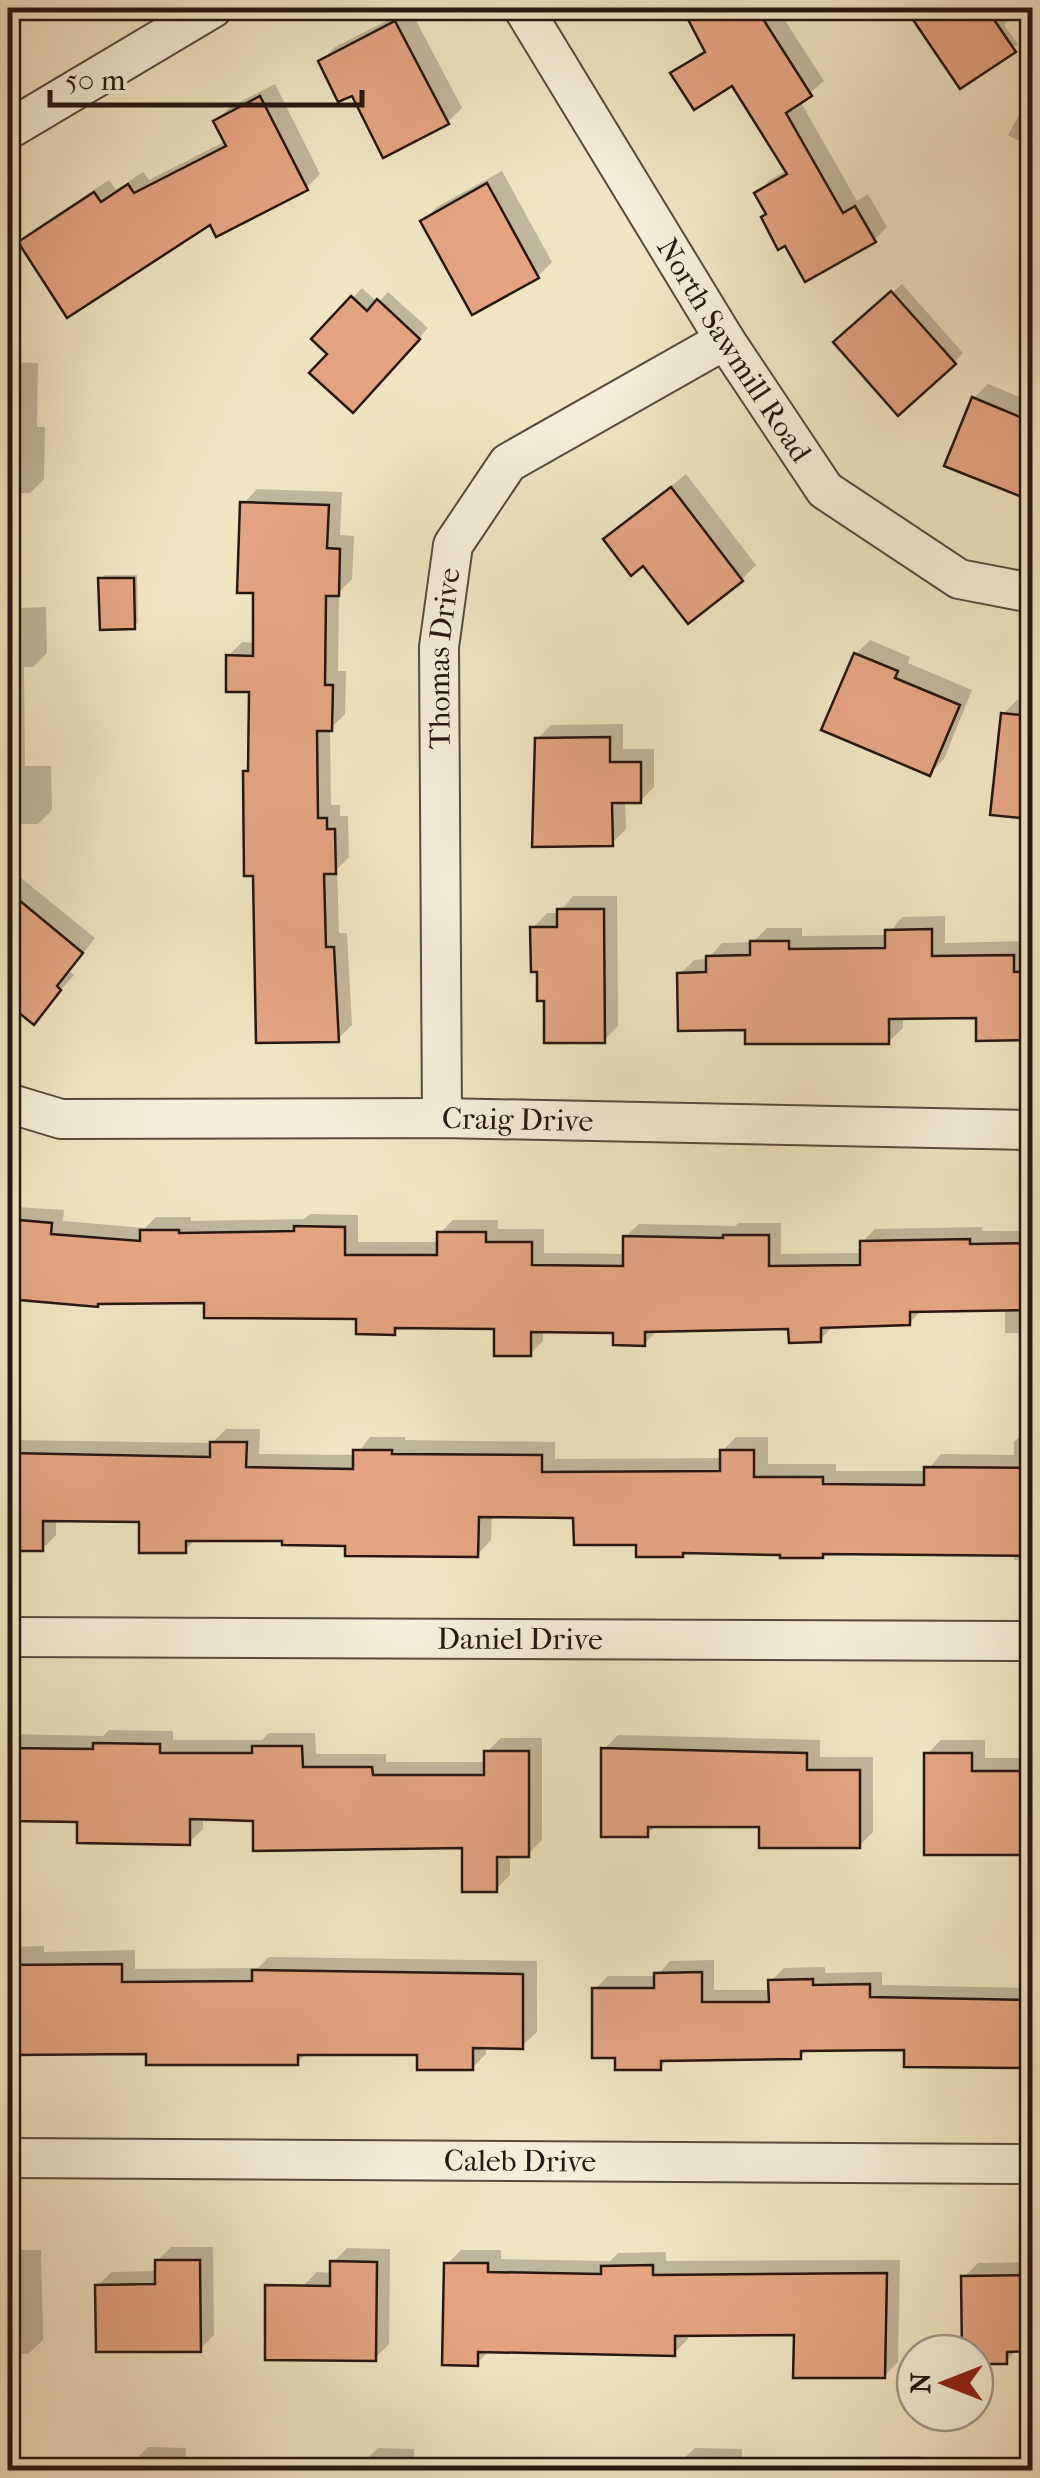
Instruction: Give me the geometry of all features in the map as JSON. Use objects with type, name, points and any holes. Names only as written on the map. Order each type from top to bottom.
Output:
[{"type":"street","points":[[8,130],[214,8]]},
{"type":"street","name":"North Sawmill Road","points":[[523,8],[724,340],[825,490],[959,579],[1032,593]]},
{"type":"street","name":"Thomas Drive","points":[[442,1118],[438,647],[453,545],[508,463],[724,340]]},
{"type":"street","name":"Craig Drive","points":[[8,1104],[61,1120],[442,1118],[1032,1130]]},
{"type":"street","name":"Daniel Drive","points":[[8,1637],[1032,1641]]},
{"type":"street","name":"Caleb Drive","points":[[8,2158],[1032,2164]]},
{"type":"building","points":[[682,8],[756,8],[812,96],[786,113],[843,213],[855,206],[876,242],[805,282],[785,246],[778,250],[754,193],[787,174],[732,86],[694,110],[670,73],[705,52]]},
{"type":"building","points":[[905,8],[986,8],[1016,52],[960,89]]},
{"type":"building","points":[[395,21],[449,124],[383,158],[352,96],[338,102],[318,61]]},
{"type":"building","points":[[260,96],[308,190],[216,237],[210,225],[67,318],[18,242],[94,192],[101,202],[128,184],[134,193],[226,146],[213,121]]},
{"type":"building","points":[[487,183],[539,278],[472,315],[420,221]]},
{"type":"building","points":[[891,291],[956,364],[898,416],[833,342]]},
{"type":"building","points":[[351,296],[367,311],[377,299],[420,339],[353,413],[309,373],[327,354],[311,339]]},
{"type":"building","points":[[972,397],[1032,422],[1032,501],[944,466]]},
{"type":"building","points":[[671,487],[743,581],[688,624],[643,566],[631,576],[603,539]]},
{"type":"building","points":[[240,502],[329,505],[327,548],[340,549],[339,596],[326,596],[325,685],[333,685],[332,731],[317,731],[318,818],[327,818],[327,829],[335,829],[336,874],[324,874],[326,947],[334,947],[339,1042],[256,1043],[253,876],[244,876],[243,771],[248,771],[249,692],[226,692],[226,655],[253,656],[253,593],[237,593]]},
{"type":"building","points":[[98,578],[134,578],[135,629],[100,630]]},
{"type":"building","points":[[854,653],[898,671],[895,678],[960,705],[930,776],[821,730]]},
{"type":"building","points":[[1001,713],[1032,716],[1032,819],[990,815]]},
{"type":"building","points":[[610,737],[610,762],[641,762],[641,803],[612,803],[613,846],[532,847],[535,738]]},
{"type":"building","points":[[8,891],[83,953],[34,1025],[8,1004]]},
{"type":"building","points":[[557,909],[604,909],[605,1043],[544,1043],[544,1001],[537,1001],[537,972],[531,972],[530,927],[557,927]]},
{"type":"building","points":[[932,929],[932,956],[1014,955],[1014,972],[1032,971],[1032,1040],[976,1041],[976,1018],[889,1019],[889,1044],[745,1044],[745,1030],[678,1031],[677,973],[706,972],[706,956],[750,955],[750,941],[789,941],[789,949],[885,948],[885,930]]},
{"type":"building","points":[[8,1219],[52,1223],[51,1234],[140,1241],[140,1230],[179,1233],[345,1227],[345,1255],[437,1255],[437,1232],[486,1232],[486,1242],[532,1242],[532,1265],[623,1266],[623,1236],[769,1235],[769,1266],[860,1265],[860,1241],[970,1239],[970,1244],[1032,1243],[1032,1310],[910,1312],[910,1325],[821,1328],[821,1342],[789,1343],[788,1329],[645,1332],[645,1346],[613,1345],[613,1333],[531,1332],[531,1356],[494,1356],[494,1329],[395,1328],[395,1335],[356,1334],[356,1319],[204,1318],[204,1303],[98,1307],[8,1299]]},
{"type":"building","points":[[210,1442],[247,1442],[246,1467],[353,1469],[353,1450],[392,1450],[392,1454],[542,1455],[542,1472],[720,1471],[720,1450],[754,1450],[754,1477],[823,1477],[823,1484],[924,1485],[924,1467],[1032,1468],[1032,1556],[823,1554],[823,1558],[780,1558],[683,1553],[683,1557],[636,1557],[636,1545],[574,1545],[573,1518],[479,1517],[478,1557],[345,1556],[345,1546],[282,1545],[282,1541],[186,1541],[186,1553],[139,1553],[139,1522],[43,1521],[43,1551],[8,1551],[9,1453],[210,1457]]},
{"type":"building","points":[[93,1743],[160,1744],[160,1753],[252,1753],[252,1746],[302,1746],[303,1767],[372,1767],[373,1775],[484,1775],[484,1751],[529,1751],[529,1857],[497,1857],[497,1892],[462,1892],[462,1848],[253,1851],[253,1821],[190,1819],[190,1845],[77,1843],[77,1822],[8,1821],[8,1748],[93,1749]]},
{"type":"building","points":[[601,1748],[807,1753],[807,1770],[860,1770],[860,1848],[759,1848],[759,1827],[648,1827],[648,1837],[601,1837]]},
{"type":"building","points":[[924,1753],[972,1753],[972,1771],[1026,1771],[1026,1855],[924,1855]]},
{"type":"building","points":[[122,1964],[122,1982],[252,1981],[252,1970],[523,1974],[523,2049],[473,2048],[473,2070],[417,2070],[417,2055],[298,2055],[298,2065],[146,2065],[146,2054],[8,2055],[8,1965]]},
{"type":"building","points":[[702,1972],[702,2002],[769,2002],[768,1980],[813,1979],[813,1985],[870,1984],[870,1997],[1032,2000],[1032,2068],[904,2067],[904,2050],[801,2051],[801,2059],[661,2061],[661,2070],[615,2070],[615,2058],[592,2058],[592,1988],[654,1988],[654,1973]]},
{"type":"building","points":[[155,2260],[200,2260],[201,2352],[96,2352],[95,2285],[155,2284]]},
{"type":"building","points":[[330,2261],[377,2262],[376,2361],[265,2360],[265,2285],[330,2286]]},
{"type":"building","points":[[444,2263],[488,2263],[488,2272],[601,2274],[601,2266],[653,2265],[653,2275],[887,2273],[885,2378],[793,2378],[794,2335],[675,2336],[675,2356],[478,2352],[478,2366],[442,2365]]},
{"type":"building","points":[[1032,2275],[1032,2351],[1007,2352],[1007,2364],[995,2364],[995,2333],[962,2333],[961,2276]]}]
